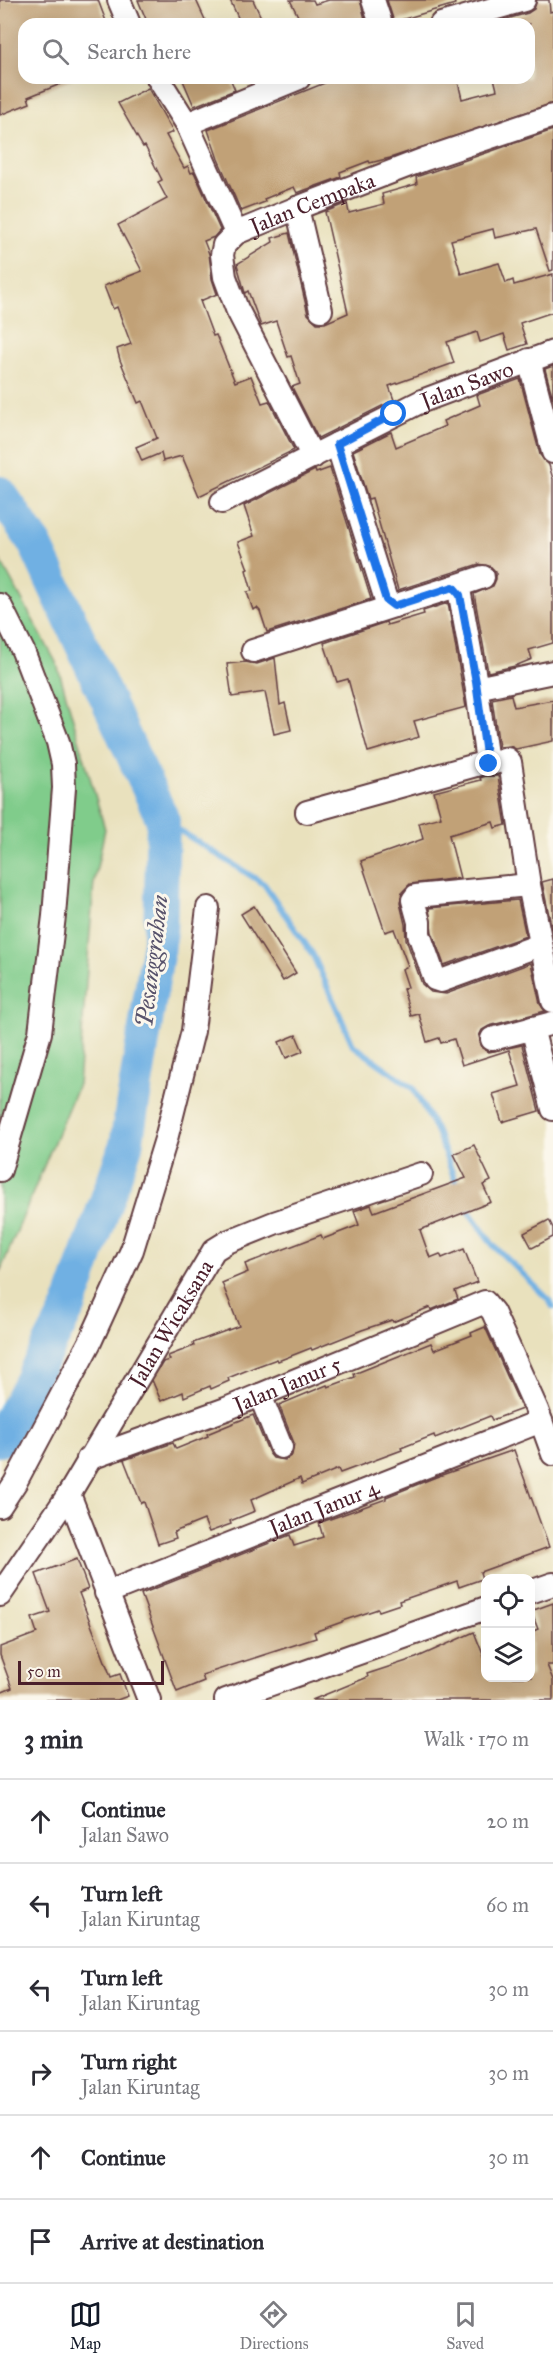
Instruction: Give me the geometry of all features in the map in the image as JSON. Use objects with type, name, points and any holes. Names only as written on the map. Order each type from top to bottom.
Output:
[{"type":"street","points":[[119,0],[126,18]]},
{"type":"street","points":[[373,0],[379,18]]},
{"type":"street","points":[[462,18],[524,0]]},
{"type":"street","name":"Jalan Cempaka","points":[[162,84],[187,124],[236,233],[425,159],[553,116]]},
{"type":"street","points":[[187,124],[284,84]]},
{"type":"street","points":[[297,208],[321,310]]},
{"type":"street","points":[[236,233],[224,246],[222,255],[225,277],[237,309],[313,457]]},
{"type":"street","name":"Jalan Sawo","points":[[222,502],[422,401],[553,352]]},
{"type":"street","points":[[529,360],[553,452]]},
{"type":"street","points":[[337,444],[386,600],[394,606]]},
{"type":"street","points":[[253,651],[483,577]]},
{"type":"street","points":[[453,587],[460,595],[476,682],[487,762]]},
{"type":"street","points":[[0,605],[23,651],[58,742],[63,764],[64,788],[54,916],[40,1033],[0,1170]]},
{"type":"street","points":[[476,682],[486,686],[553,672]]},
{"type":"street","points":[[307,812],[487,762],[491,764],[507,759],[510,762],[529,885],[553,1001]]},
{"type":"street","points":[[529,885],[416,896],[412,900],[419,922],[419,934],[435,979],[441,981],[540,945]]},
{"type":"street","points":[[0,1506],[15,1483],[90,1342],[132,1250],[166,1139],[193,1031],[208,908]]},
{"type":"street","points":[[492,1039],[542,1025],[553,1109]]},
{"type":"street","name":"Jalan Wicaksana","points":[[0,1595],[69,1494],[214,1250],[227,1242],[274,1223],[421,1174]]},
{"type":"street","name":"Jalan Janur 5","points":[[88,1459],[260,1395],[485,1302],[493,1312],[542,1421]]},
{"type":"street","points":[[260,1395],[281,1447]]},
{"type":"street","points":[[542,1421],[553,1454]]},
{"type":"street","name":"Jalan Janur 4","points":[[106,1593],[542,1421]]},
{"type":"street","points":[[69,1494],[149,1700]]},
{"type":"street","points":[[535,1591],[553,1584]]},
{"type":"street","points":[[226,1700],[481,1610]]},
{"type":"green space","points":[[0,560],[57,664],[105,829],[94,882],[78,1084],[0,1272]]},
{"type":"building","points":[[0,0],[98,0],[105,18],[18,18],[18,84],[60,84],[28,97],[30,103],[0,115]]},
{"type":"building","points":[[138,0],[196,0],[204,18],[146,18]]},
{"type":"building","points":[[230,0],[253,0],[261,18],[238,18]]},
{"type":"building","points":[[290,0],[313,0],[315,4],[329,0],[360,0],[365,18],[299,18]]},
{"type":"building","points":[[387,0],[454,0],[455,4],[408,18],[393,18]]},
{"type":"building","points":[[537,0],[549,0],[550,12],[553,11],[553,103],[390,158],[370,163],[369,161],[340,172],[341,177],[297,193],[294,187],[241,211],[208,130],[322,84],[458,84],[462,99],[497,90],[496,84],[535,84],[535,18],[511,18],[534,9]]},
{"type":"building","points":[[185,84],[232,84],[235,90],[194,106]]},
{"type":"building","points":[[148,88],[173,132],[166,135],[184,168],[188,166],[191,173],[194,172],[220,230],[214,237],[204,241],[217,294],[200,301],[213,336],[216,335],[235,382],[251,376],[262,403],[269,401],[294,450],[199,496],[182,456],[163,461],[161,453],[142,461],[136,447],[157,438],[142,401],[138,403],[120,360],[117,349],[131,344],[117,307],[113,309],[104,286],[142,271],[118,225],[167,199],[158,182],[162,180],[145,146],[143,147],[118,103]]},
{"type":"building","points":[[553,130],[553,270],[550,271],[536,229],[495,238],[493,229],[451,240],[461,274],[499,263],[506,283],[513,280],[514,285],[553,274],[553,312],[520,323],[527,344],[509,350],[504,334],[480,342],[477,332],[447,342],[454,363],[389,386],[394,400],[318,438],[292,387],[300,384],[276,321],[261,326],[248,291],[245,293],[237,264],[273,242],[272,238],[289,233],[308,314],[317,323],[325,323],[348,313],[325,212],[347,203],[349,213],[384,204],[382,194],[417,184],[416,177]]},
{"type":"building","points":[[553,366],[553,399],[545,369]]},
{"type":"building","points":[[520,379],[540,455],[549,465],[553,479],[553,643],[529,650],[532,659],[515,666],[488,672],[474,594],[493,586],[496,572],[491,567],[479,564],[398,590],[372,498],[368,499],[353,451],[391,432],[396,447],[445,426],[443,421],[480,405],[477,395]]},
{"type":"building","points":[[330,468],[371,599],[267,632],[260,611],[257,608],[253,610],[247,592],[252,591],[246,570],[248,569],[238,542],[254,536],[244,506],[315,470],[316,473]]},
{"type":"building","points":[[448,603],[466,707],[414,721],[419,737],[368,752],[348,679],[337,682],[324,643],[386,622],[387,625],[424,614],[423,611]]},
{"type":"building","points":[[275,658],[280,705],[285,703],[291,730],[274,734],[265,692],[232,697],[227,664],[245,662],[257,664]]},
{"type":"building","points":[[511,695],[514,707],[553,700],[553,741],[516,749],[510,746],[499,747],[492,699]]},
{"type":"building","points":[[498,776],[506,825],[495,828],[493,822],[449,835],[460,878],[410,884],[402,892],[400,903],[406,939],[422,984],[431,992],[446,994],[531,963],[540,1004],[545,1011],[489,1026],[482,1030],[479,1036],[482,1048],[489,1052],[522,1045],[539,1111],[502,1122],[493,1094],[520,1086],[509,1050],[462,1065],[454,1039],[441,1043],[439,1038],[427,1042],[419,1014],[411,1016],[403,989],[408,987],[402,969],[408,966],[394,929],[385,932],[361,861],[423,839],[419,823],[441,817],[434,792],[481,780],[480,778]]},
{"type":"building","points":[[553,879],[553,934],[542,882]]},
{"type":"building","points":[[518,900],[526,936],[444,965],[432,932],[429,908]]},
{"type":"building","points":[[254,906],[296,973],[283,981],[241,914]]},
{"type":"building","points":[[296,1035],[303,1051],[286,1058],[279,1042]]},
{"type":"building","points":[[474,1145],[491,1181],[483,1185],[491,1202],[420,1230],[430,1258],[440,1254],[442,1258],[464,1249],[477,1282],[455,1291],[458,1299],[431,1310],[430,1307],[393,1322],[392,1320],[362,1330],[312,1350],[311,1348],[255,1367],[228,1378],[229,1381],[211,1389],[210,1386],[184,1397],[183,1392],[161,1401],[152,1380],[163,1362],[170,1360],[168,1356],[194,1346],[193,1343],[239,1326],[222,1283],[248,1272],[245,1264],[321,1235],[323,1239],[359,1225],[354,1211],[371,1205],[374,1212],[466,1178],[454,1154]]},
{"type":"building","points":[[549,1220],[553,1228],[553,1237],[532,1248],[524,1233]]},
{"type":"building","points":[[485,1327],[522,1409],[492,1420],[490,1416],[435,1438],[434,1435],[401,1448],[402,1450],[340,1473],[338,1469],[302,1484],[300,1478],[251,1500],[255,1511],[230,1521],[231,1524],[209,1532],[204,1520],[174,1532],[176,1538],[158,1544],[144,1502],[141,1503],[124,1460],[173,1443],[176,1449],[253,1415],[269,1453],[273,1458],[285,1460],[292,1455],[294,1443],[279,1405],[327,1385],[328,1387],[355,1377],[354,1374],[431,1343],[434,1350],[472,1335],[471,1333]]},
{"type":"building","points":[[514,1450],[549,1547],[480,1572],[481,1579],[459,1587],[457,1581],[399,1601],[400,1604],[379,1611],[378,1609],[314,1632],[316,1638],[202,1675],[204,1681],[177,1692],[141,1594],[290,1535],[294,1546],[323,1537],[319,1523],[386,1499],[386,1497]]},
{"type":"building","points":[[77,1559],[88,1589],[79,1593],[111,1677],[120,1674],[128,1696],[117,1700],[0,1700],[0,1693],[12,1688],[0,1655],[0,1647],[37,1633],[32,1618],[50,1612],[36,1574]]},
{"type":"building","points":[[553,1603],[553,1665],[547,1665],[553,1680],[553,1700],[312,1700],[368,1677],[367,1674],[416,1658],[474,1632],[481,1650],[481,1682],[535,1682],[535,1630],[538,1629],[535,1610]]},
{"type":"waterway","name":"Pesanggrahan","points":[[0,493],[35,544],[163,820],[160,936],[126,1145],[69,1307],[0,1440]]},
{"type":"waterway","points":[[163,820],[264,884],[313,955],[353,1045],[413,1088],[437,1132],[458,1188]]},
{"type":"waterway","points":[[465,1206],[493,1245],[549,1300],[553,1307]]},
{"type":"route","points":[[394,414],[337,444],[386,600],[394,606],[453,587],[460,595],[489,764]]}]
